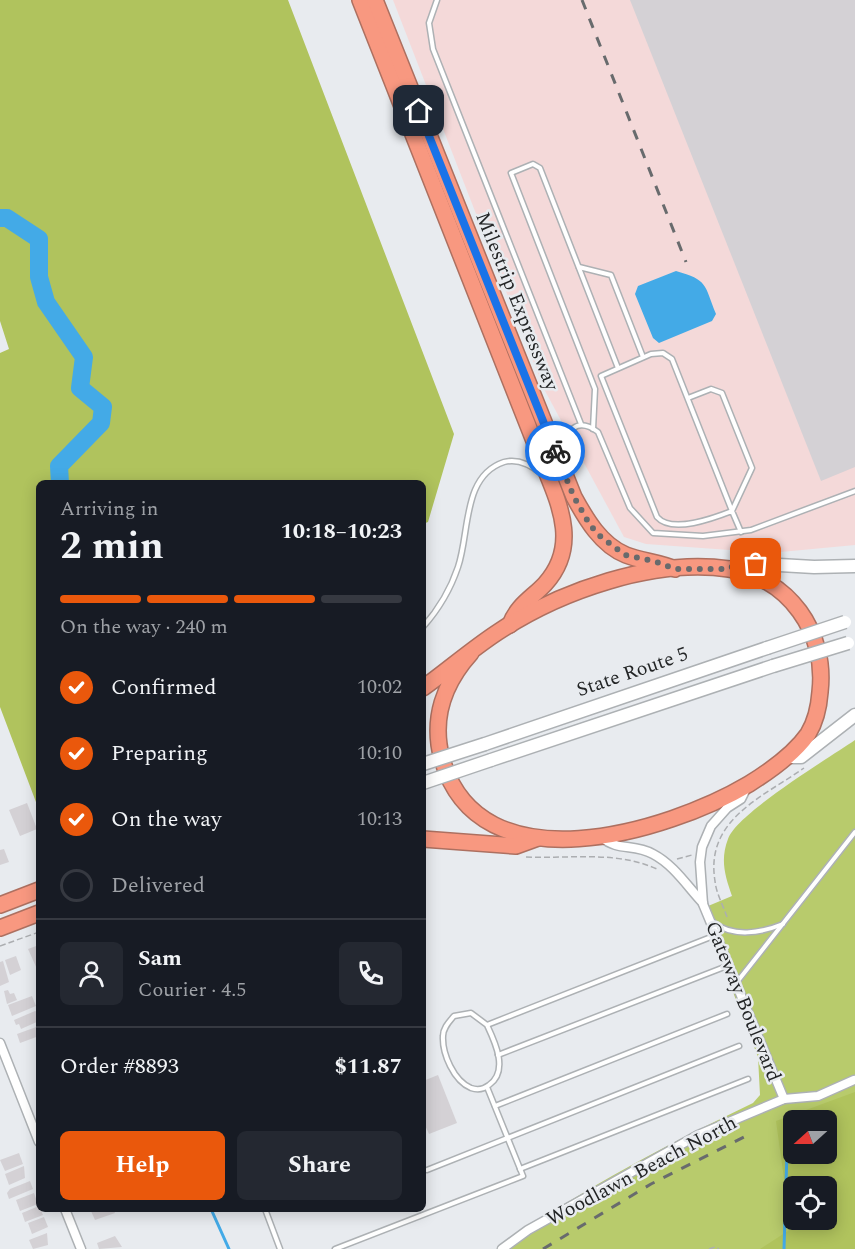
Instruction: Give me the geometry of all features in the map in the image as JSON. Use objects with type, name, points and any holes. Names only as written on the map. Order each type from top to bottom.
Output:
[{"type":"highway","name":"Milestrip Expressway","points":[[360,0],[552,486],[564,525],[563,558],[544,585],[515,610],[510,624]]},
{"type":"highway","name":"Milestrip Expressway","points":[[375,0],[562,469],[584,515],[601,537],[625,555],[654,561],[675,569]]},
{"type":"highway","points":[[426,686],[510,624],[536,610],[591,587],[626,577],[675,569],[727,569],[750,573],[782,591],[807,619],[816,640],[821,666],[818,710],[807,736],[787,757],[749,784],[675,817],[601,837],[538,838],[505,831],[474,811],[462,799],[444,766],[439,747],[439,712],[454,671],[471,653]]},
{"type":"highway","points":[[426,839],[516,846],[538,838]]},
{"type":"highway","points":[[0,905],[36,891]]},
{"type":"highway","points":[[0,928],[36,914]]},
{"type":"main road","points":[[727,569],[743,562],[814,567],[853,565]]},
{"type":"main road","name":"State Route 5","points":[[426,763],[850,620]]},
{"type":"main road","points":[[426,782],[773,666],[852,642]]},
{"type":"main road","points":[[787,757],[801,757],[855,715]]},
{"type":"street","name":"Gateway Boulevard","points":[[703,904],[700,855],[706,836],[721,814],[741,799],[749,784]]},
{"type":"street","name":"Gateway Boulevard","points":[[601,837],[612,846],[638,848],[661,859],[679,875],[703,904],[784,1099]]},
{"type":"street","points":[[0,1043],[36,1134]]},
{"type":"street","name":"Woodlawn Beach North","points":[[502,1249],[528,1230],[698,1135],[784,1099],[818,1096],[854,1080]]},
{"type":"street","points":[[67,1212],[81,1249]]},
{"type":"lane","points":[[438,0],[429,23],[429,36],[433,49],[581,424],[593,429],[603,441],[630,508],[637,519],[652,533],[703,536],[741,532],[855,491]]},
{"type":"lane","points":[[593,429],[595,389],[511,173],[533,164],[540,168],[618,368]]},
{"type":"lane","points":[[578,267],[610,275],[643,357]]},
{"type":"lane","points":[[687,398],[717,389],[722,393],[752,468],[732,511],[708,520],[679,524],[662,522],[657,517],[601,376],[643,357],[663,353],[672,359],[687,398],[732,511],[741,532]]},
{"type":"lane","points":[[595,389],[605,385]]},
{"type":"lane","points":[[562,469],[565,437],[581,424]]},
{"type":"lane","points":[[426,623],[440,604],[458,569],[465,546],[476,484],[482,474],[500,464],[518,461],[540,473],[552,486]]},
{"type":"lane","points":[[736,983],[855,832]]},
{"type":"lane","points":[[711,921],[721,929],[748,932],[768,930],[783,923]]},
{"type":"lane","points":[[487,1025],[716,934]]},
{"type":"lane","points":[[498,1055],[728,965]]},
{"type":"lane","points":[[462,1013],[471,1013],[487,1025],[498,1055],[500,1064],[496,1079],[488,1087],[470,1088],[451,1068],[443,1037],[449,1021],[462,1013]]},
{"type":"lane","points":[[495,1106],[727,1014]]},
{"type":"lane","points":[[427,1170],[739,1046]]},
{"type":"lane","points":[[520,1169],[748,1079]]},
{"type":"lane","points":[[335,1249],[523,1176],[488,1087]]},
{"type":"lane","points":[[266,1212],[280,1249]]},
{"type":"path","points":[[727,917],[715,882],[713,856],[721,833],[735,816],[804,767]]},
{"type":"path","points":[[675,859],[693,855]]},
{"type":"path","points":[[523,856],[618,856],[640,861],[662,872]]},
{"type":"path","points":[[0,946],[36,933]]},
{"type":"path","points":[[709,1249],[716,1247],[719,1249]]},
{"type":"shaded area","points":[[393,0],[855,0],[855,545],[770,553],[646,544],[624,537],[544,389]]},
{"type":"green space","points":[[0,0],[288,0],[454,434],[426,523],[426,480],[36,480],[36,802],[0,707],[0,353],[9,349],[0,321]]},
{"type":"green space","points":[[855,740],[855,1249],[497,1249],[590,1189],[654,1153],[753,1103],[760,1095],[758,1057],[701,909],[732,896],[726,875],[724,854],[728,839],[735,828],[765,801]]},
{"type":"green space","points":[[855,1092],[855,1249],[760,1249],[789,1230],[837,1230],[837,1176],[784,1176],[776,1121],[783,1118],[783,1164],[837,1164],[837,1110],[806,1110]]},
{"type":"water","points":[[676,271],[694,277],[704,285],[716,314],[712,321],[659,343],[653,338],[635,294],[638,286]]},
{"type":"building","points":[[630,0],[855,0],[855,467],[821,481]]},
{"type":"building","points":[[27,803],[36,829],[20,836],[9,810]]},
{"type":"building","points":[[4,849],[9,862],[0,865],[0,850]]},
{"type":"building","points":[[36,946],[36,967],[28,949]]},
{"type":"building","points":[[16,956],[21,970],[10,975],[5,960]]},
{"type":"building","points":[[3,961],[9,982],[0,986],[0,962]]},
{"type":"building","points":[[8,990],[10,994],[14,993],[17,1000],[7,1004],[4,991]]},
{"type":"building","points":[[32,996],[36,1006],[12,1016],[8,1005]]},
{"type":"building","points":[[36,1012],[36,1022],[21,1029],[14,1020]]},
{"type":"building","points":[[36,1027],[36,1037],[20,1043],[17,1034]]},
{"type":"building","points":[[438,1075],[457,1123],[429,1134],[426,1128],[426,1080]]},
{"type":"building","points":[[19,1153],[23,1164],[5,1171],[0,1160]]},
{"type":"building","points":[[24,1166],[25,1178],[9,1185],[5,1174]]},
{"type":"building","points":[[30,1181],[33,1189],[9,1199],[7,1193],[10,1189]]},
{"type":"building","points":[[34,1193],[36,1205],[20,1211],[16,1200]]},
{"type":"building","points":[[36,1207],[36,1212],[42,1212],[43,1215],[25,1222],[22,1213]]},
{"type":"building","points":[[91,1212],[115,1213],[95,1220]]},
{"type":"building","points":[[44,1217],[48,1227],[32,1234],[28,1223]]},
{"type":"building","points":[[47,1233],[48,1245],[33,1249],[29,1240]]},
{"type":"building","points":[[115,1236],[122,1247],[99,1249],[97,1243]]},
{"type":"waterway","points":[[0,218],[7,218],[39,239],[39,277],[46,302],[84,357],[80,388],[103,407],[101,423],[59,466],[60,480]]},
{"type":"waterway","points":[[784,1249],[787,1164]]},
{"type":"waterway","points":[[212,1212],[229,1249]]},
{"type":"railway","points":[[582,0],[686,262]]},
{"type":"railway","points":[[543,1249],[651,1184],[744,1137]]},
{"type":"way so far","points":[[555,451],[574,497],[590,525],[601,537],[625,555],[654,561],[675,569],[698,567],[727,569],[743,562],[756,564]]},
{"type":"route","points":[[419,111],[555,451]]}]
